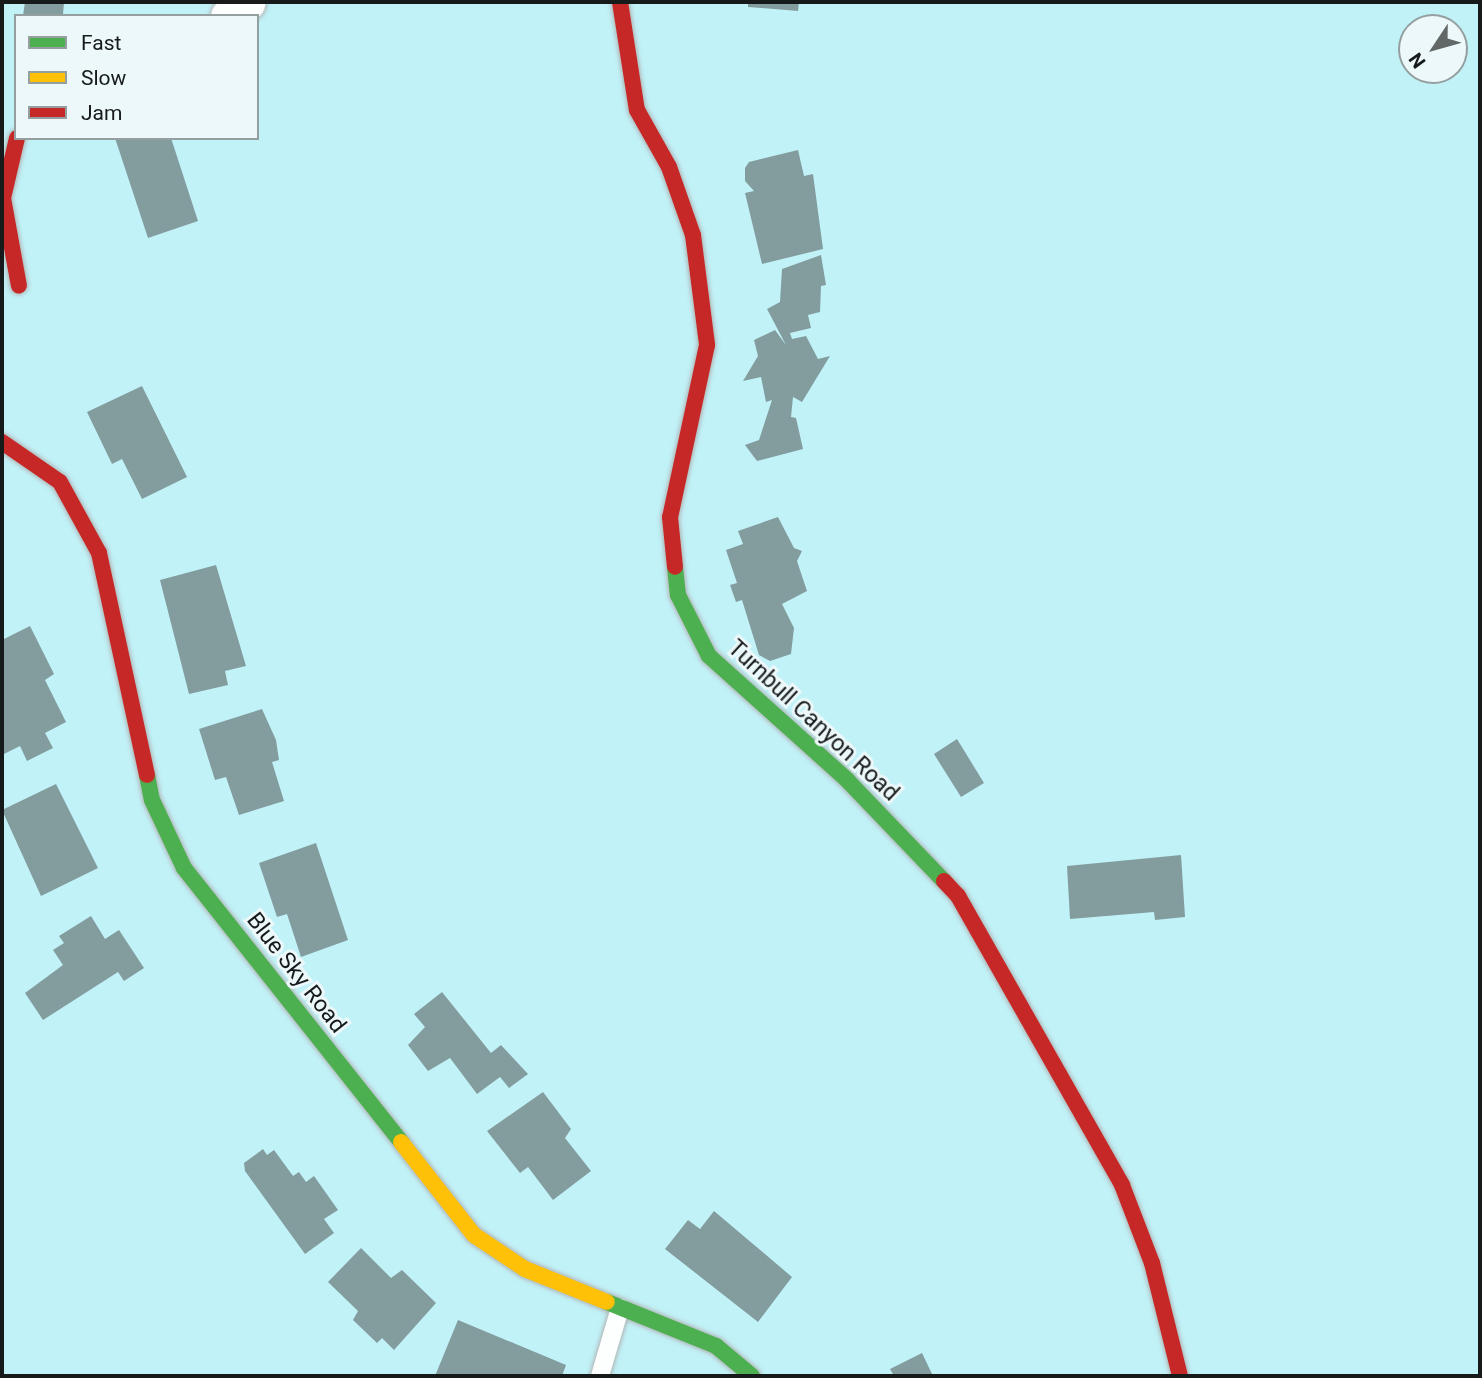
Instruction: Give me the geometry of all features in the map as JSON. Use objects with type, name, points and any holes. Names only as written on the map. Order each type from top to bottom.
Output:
[{"type":"street","points":[[231,14],[248,2]]},
{"type":"street","name":"Turnbull Canyon Road","points":[[620,2],[637,110],[669,167],[693,234],[707,345],[670,517],[678,595],[709,656],[847,780],[958,896],[1122,1185],[1152,1264],[1180,1376]]},
{"type":"street","points":[[17,140],[3,198],[19,286]]},
{"type":"street","name":"Blue Sky Road","points":[[2,442],[60,482],[99,553],[152,800],[184,868],[474,1235],[525,1269],[716,1346],[752,1376]]},
{"type":"lane","points":[[600,1376],[620,1308]]},
{"type":"shaded area","points":[[2,2],[1480,2],[1480,1376],[2,1376]]},
{"type":"building","points":[[25,2],[64,3],[63,14],[23,14]]},
{"type":"building","points":[[748,2],[799,2],[798,11],[748,7]]},
{"type":"building","points":[[116,140],[172,140],[198,221],[148,238]]},
{"type":"building","points":[[798,150],[804,176],[813,174],[823,249],[762,264],[745,193],[754,191],[745,181],[745,168],[749,162]]},
{"type":"building","points":[[821,255],[826,285],[821,286],[820,312],[808,315],[811,328],[790,333],[792,339],[806,336],[818,359],[830,356],[802,402],[793,397],[791,417],[796,418],[803,449],[757,461],[745,445],[759,440],[772,400],[766,402],[761,377],[743,381],[758,356],[754,340],[775,330],[786,345],[767,309],[780,302],[782,269]]},
{"type":"building","points":[[142,386],[187,477],[142,499],[122,459],[112,464],[87,412]]},
{"type":"building","points":[[778,517],[794,548],[802,551],[797,561],[807,591],[782,604],[794,628],[791,654],[770,661],[759,655],[742,600],[736,602],[730,585],[737,583],[726,550],[743,544],[738,531]]},
{"type":"building","points":[[216,565],[246,666],[225,671],[228,685],[189,694],[160,580]]},
{"type":"building","points":[[30,626],[54,674],[45,680],[66,722],[45,733],[53,748],[27,761],[20,746],[2,755],[2,640]]},
{"type":"building","points":[[262,709],[276,740],[279,760],[272,762],[284,801],[239,815],[226,777],[215,780],[199,729]]},
{"type":"building","points":[[957,739],[984,783],[961,797],[934,754]]},
{"type":"building","points":[[56,784],[98,868],[41,896],[2,810]]},
{"type":"building","points":[[316,843],[348,940],[301,957],[287,914],[277,917],[259,863]]},
{"type":"building","points":[[1181,855],[1185,917],[1155,920],[1154,912],[1070,919],[1067,866]]},
{"type":"building","points":[[91,916],[105,939],[119,930],[144,968],[124,981],[118,972],[43,1020],[25,993],[63,965],[53,950],[64,943],[59,936]]},
{"type":"building","points":[[442,992],[491,1053],[501,1045],[528,1074],[509,1088],[500,1077],[477,1094],[450,1058],[428,1071],[408,1045],[425,1027],[414,1014]]},
{"type":"building","points":[[543,1092],[571,1129],[565,1138],[591,1171],[553,1200],[528,1167],[520,1173],[487,1131]]},
{"type":"building","points":[[263,1149],[267,1155],[274,1150],[293,1176],[299,1172],[306,1182],[314,1176],[338,1210],[324,1219],[334,1233],[305,1254],[245,1171],[244,1163]]},
{"type":"building","points":[[714,1211],[792,1277],[758,1322],[665,1249],[688,1220],[700,1229]]},
{"type":"building","points":[[361,1248],[391,1278],[402,1270],[436,1303],[394,1350],[382,1338],[377,1343],[353,1320],[358,1311],[328,1282]]},
{"type":"building","points":[[458,1320],[566,1365],[562,1376],[435,1376]]},
{"type":"building","points":[[922,1353],[933,1376],[894,1376],[890,1369]]},
{"type":"traffic: fast","points":[[675,567],[678,595],[709,656],[847,780],[944,881]]},
{"type":"traffic: fast","points":[[147,775],[152,800],[184,868],[401,1142]]},
{"type":"traffic: fast","points":[[607,1302],[716,1346],[752,1376]]},
{"type":"traffic: slow","points":[[401,1142],[474,1235],[525,1269],[607,1302]]},
{"type":"traffic: jam","points":[[620,2],[637,110],[669,167],[693,235],[707,345],[670,517],[675,567]]},
{"type":"traffic: jam","points":[[17,140],[3,198],[19,286]]},
{"type":"traffic: jam","points":[[2,442],[60,482],[99,553],[147,775]]},
{"type":"traffic: jam","points":[[944,881],[958,896],[1122,1185],[1152,1263],[1180,1376]]}]
